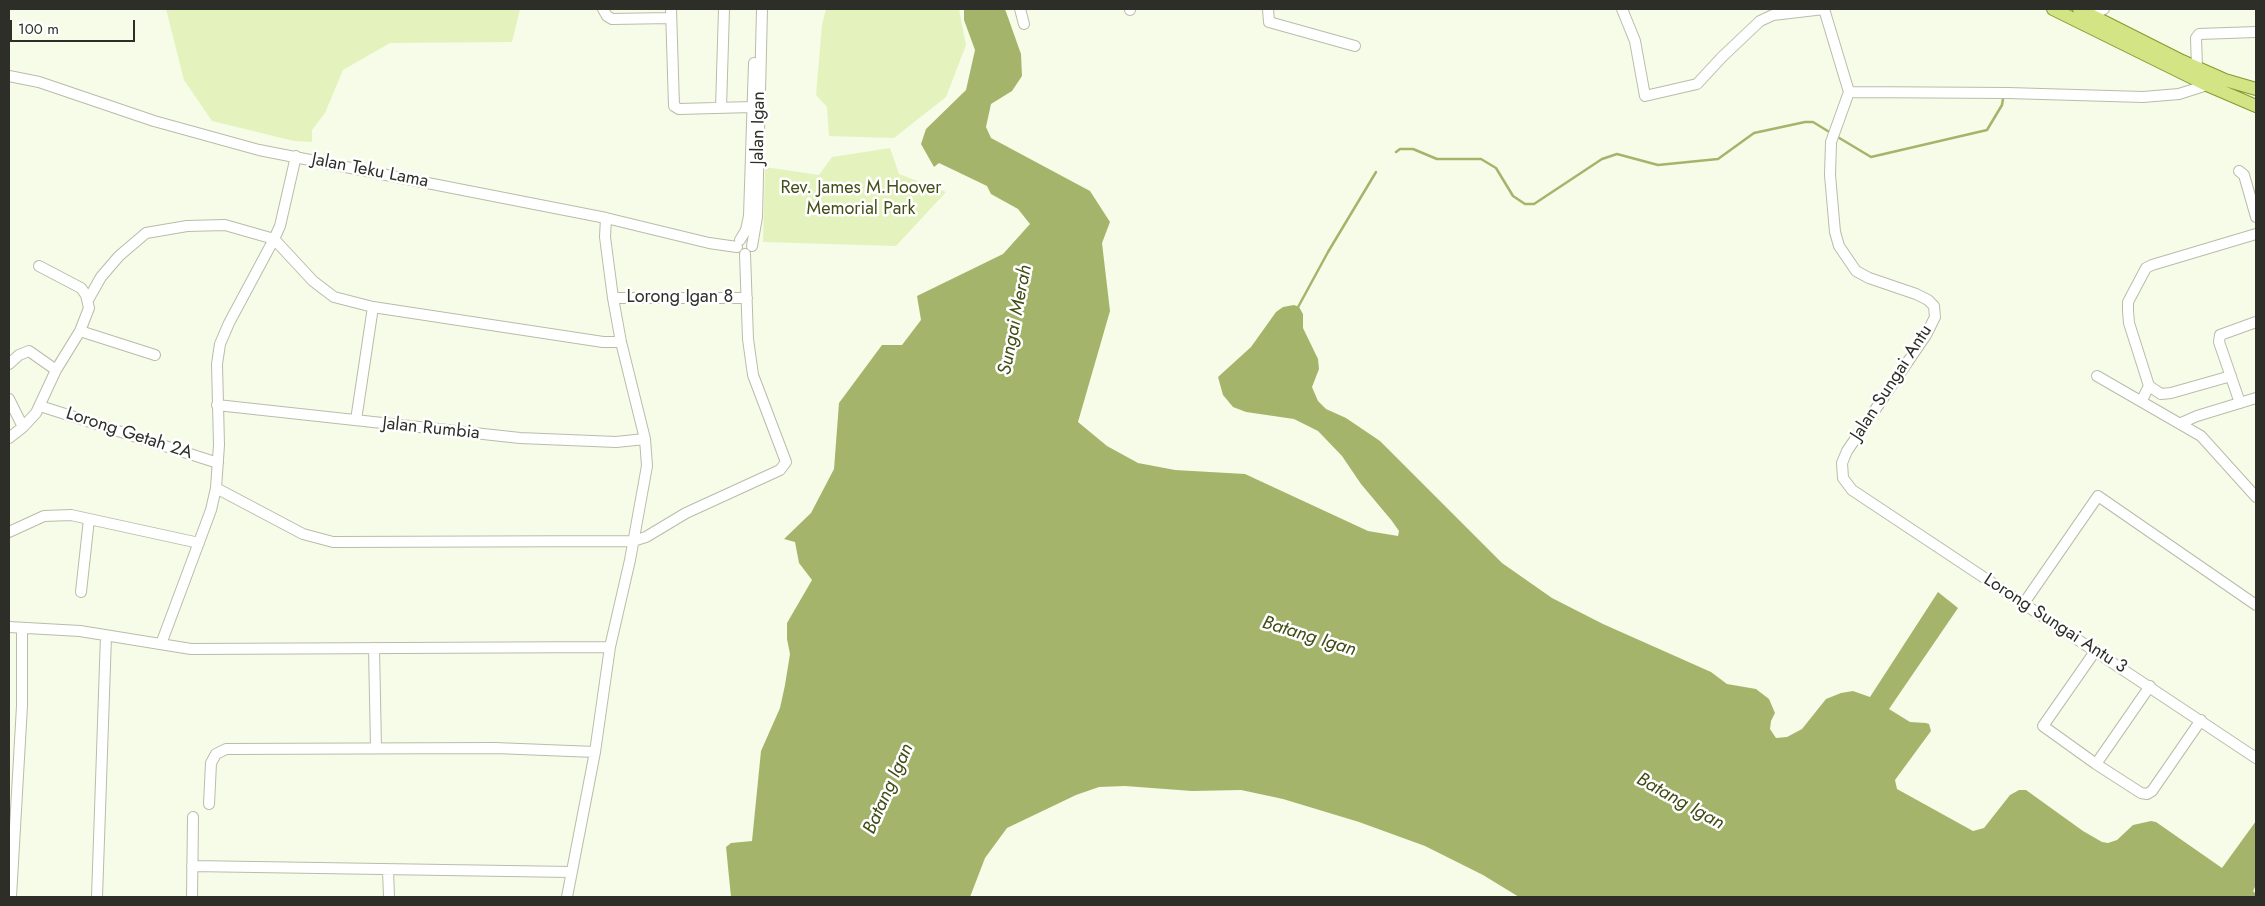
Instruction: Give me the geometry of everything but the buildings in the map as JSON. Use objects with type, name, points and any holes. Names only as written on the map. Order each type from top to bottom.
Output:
[{"type":"main road","points":[[2053,9],[2104,28],[2207,84],[2256,106]]},
{"type":"main road","points":[[2079,9],[2091,15],[2104,28]]},
{"type":"main road","points":[[2128,40],[2226,80],[2256,89]]},
{"type":"street","points":[[603,9],[607,16],[612,19],[671,13],[674,106],[679,109],[752,107]]},
{"type":"street","points":[[722,108],[724,9]]},
{"type":"street","name":"Jalan Igan","points":[[738,243],[746,230],[749,216],[755,9]]},
{"type":"street","name":"Jalan Igan","points":[[752,246],[757,217],[762,9]]},
{"type":"street","points":[[1020,9],[1024,24]]},
{"type":"street","points":[[1268,9],[1269,22],[1355,46]]},
{"type":"street","points":[[1622,9],[1635,41],[1645,96],[1697,84],[1722,56],[1760,21],[1766,18],[1773,15],[1824,9],[1849,92],[2008,93],[2143,97],[2179,94],[2207,84]]},
{"type":"street","points":[[2091,15],[2104,9]]},
{"type":"street","points":[[2197,67],[2196,38],[2199,34],[2256,32]]},
{"type":"street","name":"Jalan Teku Lama","points":[[9,76],[39,82],[154,122],[259,150],[606,218],[709,243],[738,243]]},
{"type":"street","name":"Jalan Sungai Antu","points":[[1849,92],[1831,142],[1830,175],[1835,232],[1844,254],[1856,271],[1869,278],[1928,300],[1934,306],[1935,317],[1926,335],[1847,452],[1842,463],[1844,478],[1852,490]]},
{"type":"street","points":[[161,644],[199,542],[216,488],[218,463],[217,364],[220,344],[280,226],[296,156]]},
{"type":"street","points":[[2239,171],[2244,175],[2256,217]]},
{"type":"street","points":[[567,897],[595,752],[610,647],[647,466],[646,439],[621,342],[613,298],[605,237],[606,218]]},
{"type":"street","points":[[88,300],[101,277],[119,256],[146,233],[187,226],[225,226],[274,239],[313,281],[329,294],[348,302],[603,342],[621,342]]},
{"type":"street","points":[[2231,376],[2171,393],[2161,394],[2149,386],[2129,323],[2128,302],[2146,268],[2256,234]]},
{"type":"street","points":[[748,240],[752,246],[751,250],[744,254],[738,251],[738,243],[748,240]]},
{"type":"street","points":[[216,488],[302,534],[333,542],[633,541],[646,537],[686,513],[780,470],[786,462],[753,375],[748,339],[744,254]]},
{"type":"street","points":[[9,438],[24,428],[40,406],[56,370],[80,331],[89,308],[86,295],[75,284],[39,266]]},
{"type":"street","name":"Lorong Igan 8","points":[[613,298],[747,298]]},
{"type":"street","points":[[356,420],[373,307]]},
{"type":"street","points":[[2240,403],[2219,342],[2220,335],[2256,322]]},
{"type":"street","points":[[80,331],[155,355]]},
{"type":"street","points":[[9,364],[19,355],[29,351],[56,370]]},
{"type":"street","points":[[2097,376],[2142,400],[2201,436],[2256,497]]},
{"type":"street","points":[[2142,400],[2149,386]]},
{"type":"street","points":[[2181,423],[2197,416],[2256,398]]},
{"type":"street","points":[[9,399],[24,428]]},
{"type":"street","name":"Jalan Rumbia","points":[[217,405],[520,438],[616,442],[646,439]]},
{"type":"street","name":"Lorong Getah 2A","points":[[40,406],[218,463]]},
{"type":"street","name":"Lorong Sungai Antu 3","points":[[1852,490],[2096,650],[2256,758]]},
{"type":"street","points":[[2024,603],[2098,496],[2256,605]]},
{"type":"street","points":[[9,532],[44,516],[54,514],[89,519],[199,542]]},
{"type":"street","points":[[81,592],[89,519]]},
{"type":"street","points":[[9,627],[80,631],[191,649],[610,647]]},
{"type":"street","points":[[11,897],[22,706],[22,628]]},
{"type":"street","points":[[97,897],[106,636]]},
{"type":"street","points":[[374,648],[376,748]]},
{"type":"street","points":[[2096,650],[2043,726],[2096,764],[2141,793],[2147,794],[2152,791],[2201,720]]},
{"type":"street","points":[[2096,764],[2150,686]]},
{"type":"street","points":[[210,804],[211,763],[216,754],[226,749],[495,748],[595,752]]},
{"type":"street","points":[[192,897],[193,817]]},
{"type":"street","points":[[192,866],[572,872]]},
{"type":"street","points":[[388,870],[389,897]]},
{"type":"green space","points":[[166,9],[520,9],[512,42],[390,43],[343,70],[325,113],[312,130],[312,142],[294,141],[212,121],[184,80]]},
{"type":"green space","points":[[826,9],[959,9],[966,45],[946,97],[894,138],[829,136],[827,107],[816,95],[822,25]]},
{"type":"green space","name":"Rev. James M.Hoover Memorial Park","points":[[890,148],[899,174],[946,192],[896,246],[763,242],[765,167],[819,175],[832,157]]},
{"type":"water","points":[[964,9],[1005,9],[1021,54],[1022,76],[1012,91],[991,104],[986,127],[991,138],[1090,191],[1110,222],[1102,243],[1110,311],[1078,422],[1107,446],[1138,463],[1175,470],[1245,474],[1368,531],[1398,536],[1399,531],[1392,521],[1361,484],[1342,456],[1318,431],[1294,419],[1246,412],[1233,407],[1223,395],[1218,377],[1251,347],[1276,312],[1283,307],[1294,305],[1299,307],[1303,314],[1303,328],[1318,359],[1319,369],[1312,387],[1318,401],[1326,409],[1346,418],[1380,441],[1502,563],[1552,598],[1603,624],[1711,672],[1727,684],[1756,689],[1769,699],[1775,713],[1770,729],[1776,738],[1787,737],[1802,729],[1826,699],[1853,691],[1870,697],[1938,592],[1958,608],[1889,709],[1910,722],[1929,724],[1931,731],[1895,780],[1897,789],[1973,831],[1984,828],[2010,795],[2019,790],[2026,790],[2083,831],[2102,842],[2108,843],[2117,840],[2133,825],[2151,821],[2156,822],[2222,868],[2256,821],[2256,885],[2253,891],[2256,897],[1519,897],[1483,875],[1425,846],[1359,822],[1283,799],[1241,790],[1192,791],[1125,786],[1099,787],[1076,795],[1007,828],[985,858],[970,897],[731,897],[726,847],[731,843],[752,841],[761,751],[780,708],[790,654],[787,639],[787,623],[812,580],[799,563],[795,542],[784,539],[811,513],[834,469],[839,403],[882,345],[902,345],[921,320],[917,296],[1003,254],[1030,224],[1018,209],[991,194],[987,186],[939,163],[934,167],[921,144],[926,129],[966,90],[975,50],[964,20]]},
{"type":"waterway","points":[[1836,136],[1871,157],[1987,130],[2002,105],[2003,99]]},
{"type":"waterway","points":[[1396,152],[1400,149],[1413,149],[1437,159],[1481,159],[1496,168],[1513,196],[1525,204],[1534,204],[1602,159],[1617,154],[1658,165],[1718,159],[1754,133],[1805,122],[1813,122],[1831,133]]},
{"type":"waterway","points":[[1297,309],[1328,252],[1376,172]]},
{"type":"water label","name":"Sungai Merah","points":[[1016,320]]},
{"type":"water label","name":"Batang Igan","points":[[1309,637]]},
{"type":"water label","name":"Batang Igan","points":[[889,789]]},
{"type":"water label","name":"Batang Igan","points":[[1680,802]]}]
